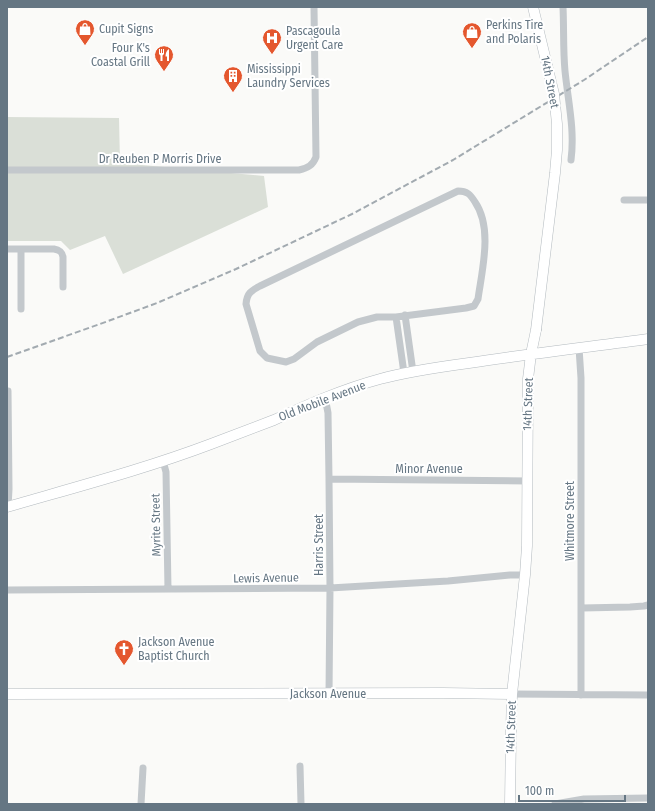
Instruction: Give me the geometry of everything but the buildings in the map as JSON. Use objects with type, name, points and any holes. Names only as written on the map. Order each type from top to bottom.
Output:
[{"type":"street","name":"Dr Reuben P Morris Drive","points":[[7,170],[299,170],[309,167],[312,165],[316,157],[314,7]]},
{"type":"street","name":"14th Street","points":[[510,804],[510,731],[512,694],[527,546],[528,379],[536,330],[557,150],[557,124],[554,94],[533,7]]},
{"type":"street","points":[[563,7],[565,70],[573,136],[571,160]]},
{"type":"street","points":[[458,191],[465,191],[471,196],[480,209],[484,224],[485,245],[478,300],[474,306],[466,308],[396,317],[377,317],[358,322],[317,342],[294,359],[286,362],[267,358],[260,352],[246,304],[247,296],[260,286],[458,191]]},
{"type":"street","points":[[624,200],[648,200]]},
{"type":"street","points":[[7,249],[59,250],[64,257],[63,288]]},
{"type":"street","points":[[21,249],[21,309]]},
{"type":"street","points":[[405,315],[408,373]]},
{"type":"street","points":[[396,317],[408,373]]},
{"type":"street","name":"Old Mobile Avenue","points":[[7,507],[163,461],[272,420],[325,397],[365,383],[408,373],[531,354],[648,339]]},
{"type":"street","name":"Whitmore Street","points":[[579,348],[582,378],[581,695]]},
{"type":"street","points":[[7,507],[9,489],[8,391]]},
{"type":"street","name":"Harris Street","points":[[325,397],[328,413],[330,479],[329,694]]},
{"type":"street","name":"Myrite Street","points":[[163,461],[166,472],[168,589]]},
{"type":"street","name":"Minor Avenue","points":[[330,479],[528,481]]},
{"type":"street","name":"Lewis Avenue","points":[[7,590],[330,588],[525,575]]},
{"type":"street","points":[[582,608],[648,605]]},
{"type":"street","name":"Jackson Avenue","points":[[7,694],[443,693],[648,695]]},
{"type":"street","points":[[300,766],[301,804]]},
{"type":"street","points":[[141,804],[143,768]]},
{"type":"street","points":[[555,804],[584,799],[607,801],[648,798]]},
{"type":"shaded area","points":[[7,117],[119,118],[120,163],[264,176],[268,207],[123,274],[105,236],[70,250],[61,241],[7,241]]},
{"type":"railway","points":[[7,357],[157,303],[236,269],[352,214],[453,160],[584,80],[648,37]]},
{"type":"place","name":"Cupit Signs","points":[[85,46]]},
{"type":"place","name":"Perkins Tire and Polaris","points":[[472,49]]},
{"type":"place","name":"Pascagoula Urgent Care","points":[[272,55]]},
{"type":"place","name":"Four K's Coastal Grill","points":[[164,72]]},
{"type":"place","name":"Mississippi Laundry Services","points":[[233,93]]},
{"type":"place","name":"Jackson Avenue Baptist Church","points":[[124,666]]}]
